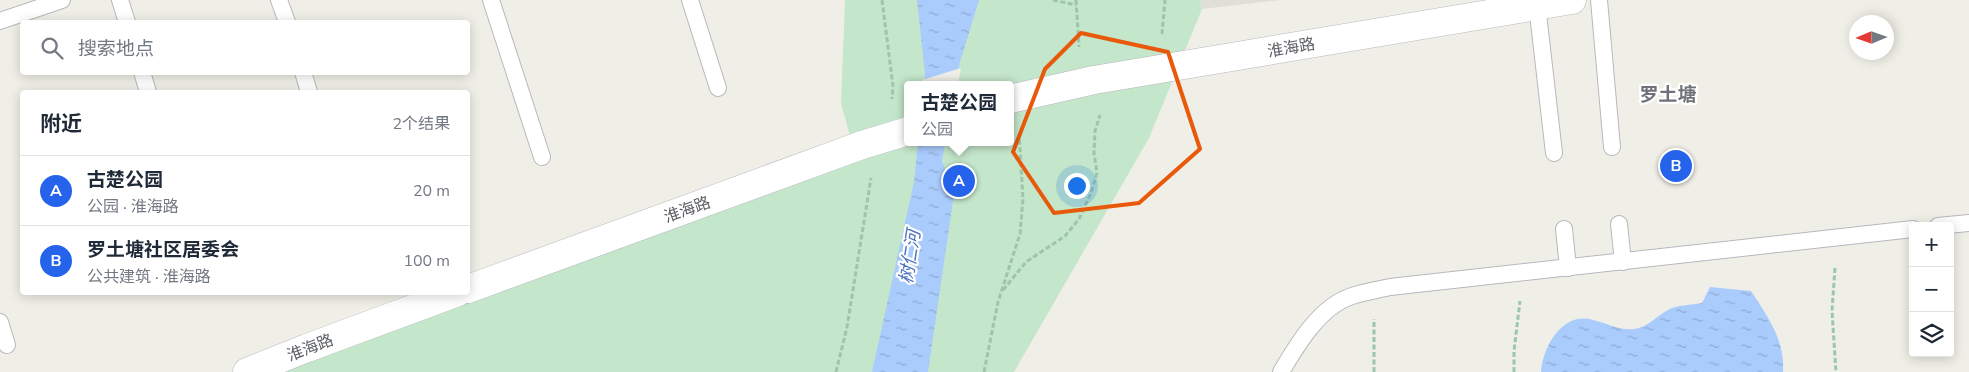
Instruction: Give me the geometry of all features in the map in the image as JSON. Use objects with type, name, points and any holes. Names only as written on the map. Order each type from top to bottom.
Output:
[{"type":"street","name":"淮海路","points":[[1014,98],[1090,81],[1537,4],[1572,0]]},
{"type":"street","name":"淮海路","points":[[470,288],[862,145],[904,132]]},
{"type":"street","name":"淮海路","points":[[247,372],[450,295]]},
{"type":"lane","points":[[0,21],[62,0]]},
{"type":"lane","points":[[120,0],[126,20]]},
{"type":"lane","points":[[279,0],[285,20]]},
{"type":"lane","points":[[492,0],[542,157]]},
{"type":"lane","points":[[690,0],[718,88]]},
{"type":"lane","points":[[1599,0],[1612,147]]},
{"type":"lane","points":[[1537,4],[1554,153]]},
{"type":"lane","points":[[143,75],[147,90]]},
{"type":"lane","points":[[304,75],[308,90]]},
{"type":"lane","points":[[1954,224],[1969,223]]},
{"type":"lane","points":[[1619,224],[1622,262]]},
{"type":"lane","points":[[1564,229],[1568,268]]},
{"type":"lane","points":[[1281,372],[1320,315],[1350,296],[1390,287],[1909,229]]},
{"type":"lane","points":[[0,322],[7,345]]},
{"type":"path","points":[[1001,293],[1026,262],[1065,236],[1079,219],[1092,193],[1097,173],[1094,153],[1095,131],[1100,114],[1090,81],[1076,2],[1053,0]]},
{"type":"path","points":[[984,372],[988,346],[1001,293],[1020,234],[1023,199],[1014,108]]},
{"type":"path","points":[[1836,372],[1832,311],[1837,238]]},
{"type":"path","points":[[1514,372],[1514,351],[1524,273]]},
{"type":"path","points":[[1374,291],[1374,372]]},
{"type":"path","points":[[836,372],[847,327]]},
{"type":"highlighted area","points":[[1081,33],[1168,52],[1200,149],[1139,203],[1054,213],[1013,152],[1045,69]]},
{"type":"shaded area","points":[[1200,0],[1281,0],[1202,9]]},
{"type":"green space","points":[[845,0],[1200,0],[1202,9],[1149,138],[1014,372],[281,372],[731,199],[857,162],[841,103]]},
{"type":"water","points":[[917,0],[979,0],[956,81],[924,81]]},
{"type":"water","name":"树仁河","points":[[918,146],[944,146],[942,161],[954,194],[928,372],[872,372],[914,182]]},
{"type":"water","points":[[1710,287],[1751,291],[1778,339],[1783,360],[1783,372],[1541,372],[1550,342],[1556,333],[1572,321],[1582,319],[1593,320],[1623,329],[1639,328],[1671,308],[1702,303]]},
{"type":"pier","points":[[961,68],[959,81],[922,80]]},
{"type":"place","name":"罗土塘社区居委会","points":[[1676,166]]},
{"type":"place","name":"古楚公园","points":[[959,181]]},
{"type":"district","name":"罗土塘","points":[[1668,94]]}]
